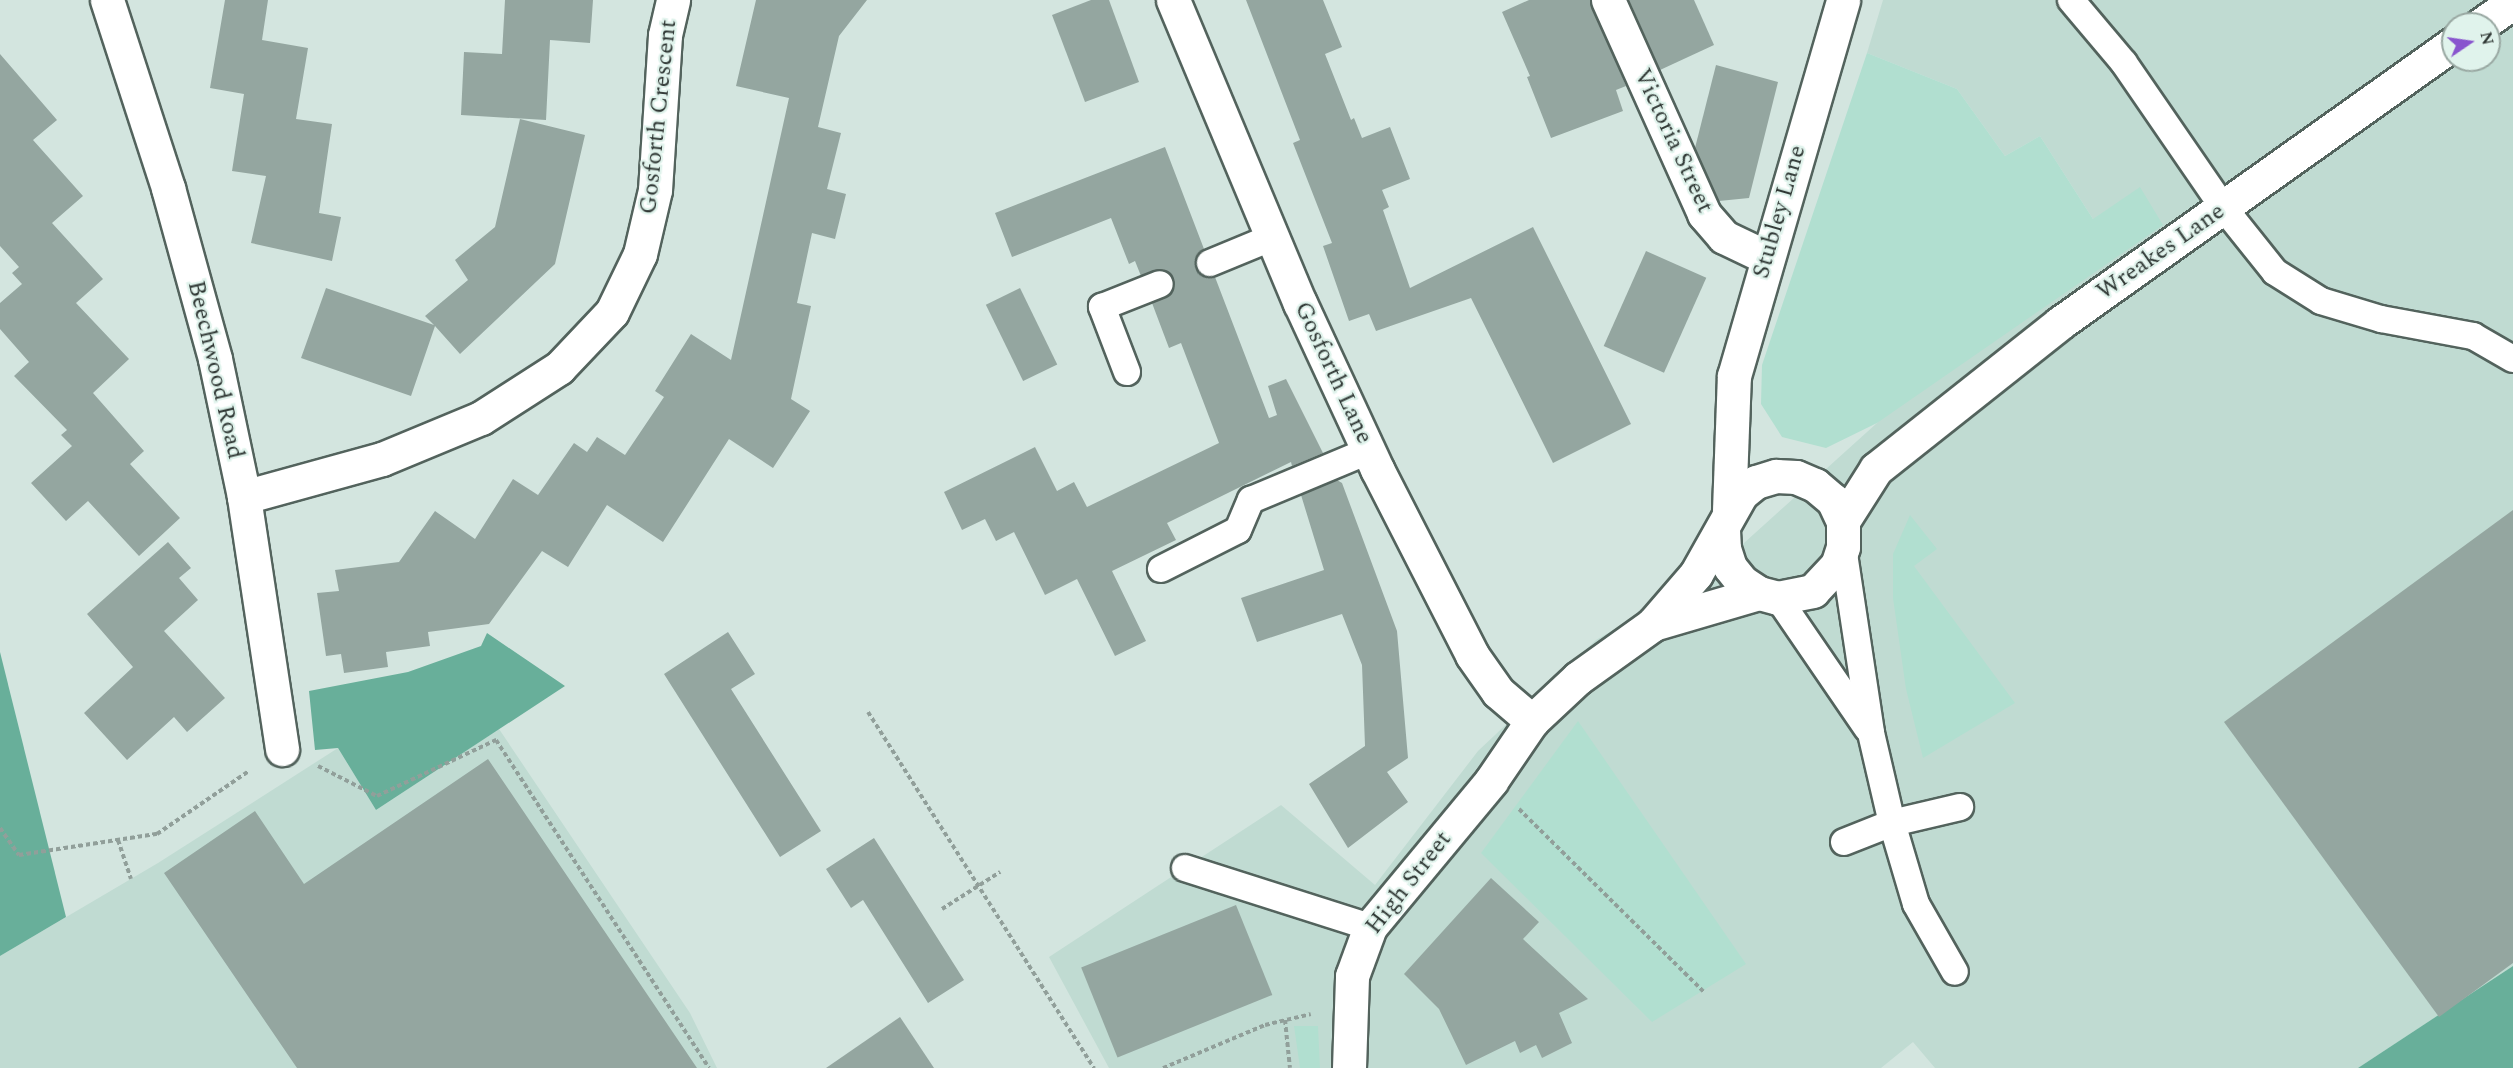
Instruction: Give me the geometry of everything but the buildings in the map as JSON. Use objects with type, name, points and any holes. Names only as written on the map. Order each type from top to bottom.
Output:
[{"type":"street","name":"Beechwood Road","points":[[107,0],[168,189],[215,359],[244,497],[282,749]]},
{"type":"street","name":"Gosforth Crescent","points":[[244,497],[382,459],[481,418],[559,368],[612,312],[640,254],[655,190],[665,34],[673,0]]},
{"type":"street","name":"Gosforth Lane","points":[[1173,0],[1273,237],[1368,451],[1472,655],[1497,692],[1532,721]]},
{"type":"street","name":"Victoria Street","points":[[1608,0],[1704,214],[1724,237],[1766,257]]},
{"type":"street","name":"Stubley Lane","points":[[1726,519],[1734,376],[1766,257],[1843,0]]},
{"type":"street","points":[[2499,12],[2513,2]]},
{"type":"street","name":"Wreakes Lane","points":[[1652,625],[1713,603],[1813,591],[1838,565],[1843,534],[1876,469],[2060,323],[2441,53]]},
{"type":"street","points":[[1732,428],[1757,455],[1806,481],[1833,500],[1843,534]]},
{"type":"street","name":"Wreakes Lane","points":[[1532,721],[1578,678],[1652,625],[1696,574],[1726,519],[1756,482],[1776,476],[1806,481],[1876,469]]},
{"type":"street","points":[[1726,519],[1730,567],[1742,582],[1768,595]]},
{"type":"street","name":"High Street","points":[[1348,1068],[1352,976],[1370,927],[1491,781],[1532,721]]},
{"type":"lane","points":[[2071,0],[2124,63],[2223,207],[2275,272],[2321,301],[2380,319],[2473,336],[2513,359]]},
{"type":"lane","points":[[1210,263],[1273,237]]},
{"type":"lane","points":[[1127,372],[1102,307],[1160,284]]},
{"type":"lane","points":[[1161,569],[1238,530],[1251,500],[1368,451]]},
{"type":"lane","points":[[1843,534],[1871,734],[1892,823],[1916,904],[1955,972]]},
{"type":"lane","points":[[1768,595],[1871,734]]},
{"type":"lane","points":[[1844,842],[1892,823],[1960,807]]},
{"type":"lane","points":[[1185,868],[1370,927]]},
{"type":"path","points":[[868,712],[1094,1068]]},
{"type":"path","points":[[0,828],[19,855],[157,834],[282,749],[377,796],[496,740],[709,1068]]},
{"type":"path","points":[[1491,781],[1704,992]]},
{"type":"path","points":[[118,840],[131,879]]},
{"type":"path","points":[[942,909],[1000,872]]},
{"type":"path","points":[[1163,1068],[1285,1020],[1349,1006]]},
{"type":"path","points":[[1285,1020],[1290,1068]]},
{"type":"shaded area","points":[[1883,0],[2513,0],[2513,966],[2358,1068],[1935,1068],[1913,1042],[1881,1068],[1109,1068],[1049,957],[1281,805],[1375,885],[1478,751],[1596,640],[1713,571],[1877,423],[2093,219],[2040,136],[2005,156],[1957,89],[1867,53]]},
{"type":"shaded area","points":[[499,729],[690,1013],[717,1068],[0,1068],[0,956],[158,863],[338,748],[376,810]]},
{"type":"green space","points":[[1867,53],[1957,89],[2005,156],[2040,136],[2093,219],[2140,187],[2163,225],[1877,423],[1826,448],[1782,437],[1761,404],[1762,365]]},
{"type":"green space","points":[[1910,515],[1937,549],[1914,566],[2015,703],[1923,758],[1906,689],[1893,598],[1893,554]]},
{"type":"green space","points":[[487,633],[565,686],[376,810],[338,748],[315,750],[309,691],[408,672],[481,646]]},
{"type":"green space","points":[[0,652],[66,917],[0,956]]},
{"type":"green space","points":[[1578,721],[1746,964],[1652,1022],[1481,853]]},
{"type":"green space","points":[[2513,966],[2513,1068],[2358,1068]]},
{"type":"green space","points":[[1294,1026],[1318,1026],[1320,1068],[1300,1068]]}]
